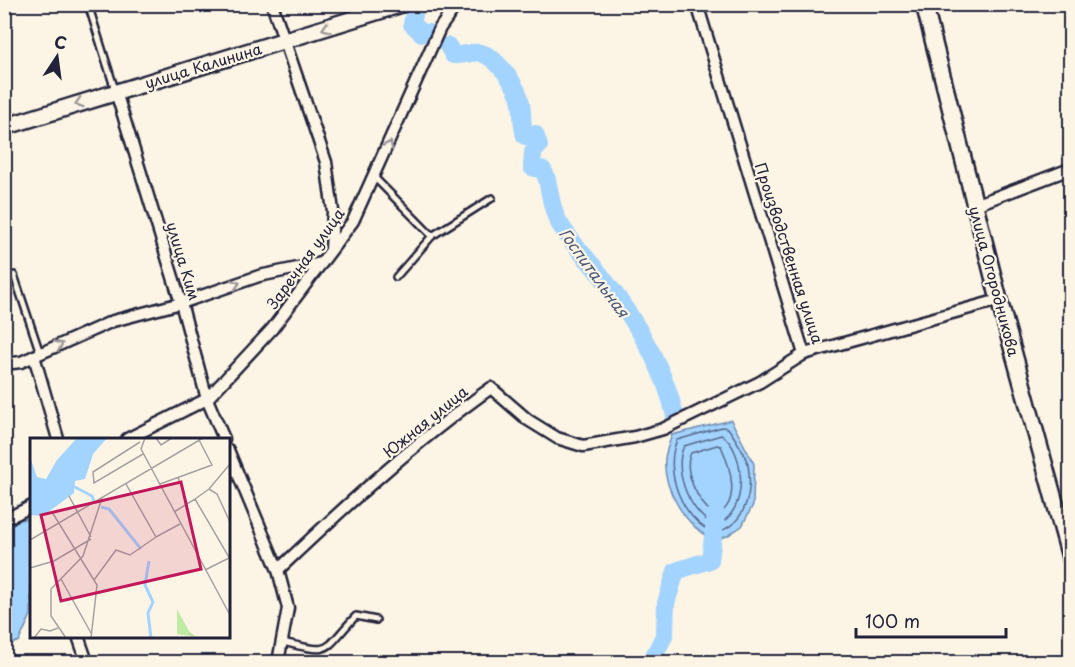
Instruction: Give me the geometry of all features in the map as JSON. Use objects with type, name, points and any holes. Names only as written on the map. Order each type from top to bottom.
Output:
[{"type":"street","points":[[272,4],[326,162],[333,211],[331,251]]},
{"type":"street","name":"улица Калинина","points":[[4,127],[402,4]]},
{"type":"street","name":"Заречная улица","points":[[129,438],[207,399],[272,328],[322,263],[353,221],[375,178],[440,28],[457,4]]},
{"type":"street","name":"Производственная улица","points":[[697,4],[804,354],[999,300]]},
{"type":"street","name":"улица Огородникова","points":[[924,4],[999,300],[1071,557]]},
{"type":"street","name":"улица Ким","points":[[116,92],[181,303],[207,399],[224,438]]},
{"type":"street","points":[[975,205],[1071,169]]},
{"type":"street","points":[[4,364],[37,355],[113,321],[181,303],[259,276],[322,263]]},
{"type":"street","name":"Южная улица","points":[[278,570],[443,423],[490,388],[528,420],[558,438],[583,446],[635,437],[663,429],[760,382],[804,354]]},
{"type":"street","points":[[37,355],[58,438]]},
{"type":"street","points":[[230,455],[278,570],[288,608],[278,663]]},
{"type":"street","points":[[4,520],[30,507]]},
{"type":"street","points":[[78,637],[87,663]]},
{"type":"lane","points":[[88,4],[116,92]]},
{"type":"lane","points":[[375,178],[432,236]]},
{"type":"lane","points":[[396,277],[432,236],[492,198]]},
{"type":"lane","points":[[14,275],[37,355]]},
{"type":"lane","points":[[283,642],[317,651],[334,644],[356,616],[376,620]]},
{"type":"water","points":[[731,420],[754,464],[753,505],[742,526],[727,536],[714,540],[695,526],[678,506],[668,482],[665,458],[672,435]]},
{"type":"water","points":[[30,518],[30,617],[19,641],[5,647],[5,530],[19,520]]},
{"type":"waterway","name":"Госпитальная","points":[[415,9],[412,24],[422,33],[429,33]]},
{"type":"waterway","name":"Госпитальная","points":[[448,46],[453,55],[481,53],[487,56],[494,60],[512,82],[521,103],[525,136],[535,134],[539,146],[533,152],[532,167],[543,170],[546,176],[558,221],[614,293],[636,326],[664,380],[675,416]]},
{"type":"waterway","name":"Госпитальная","points":[[651,662],[665,634],[666,603],[676,571],[710,560],[716,514]]}]
